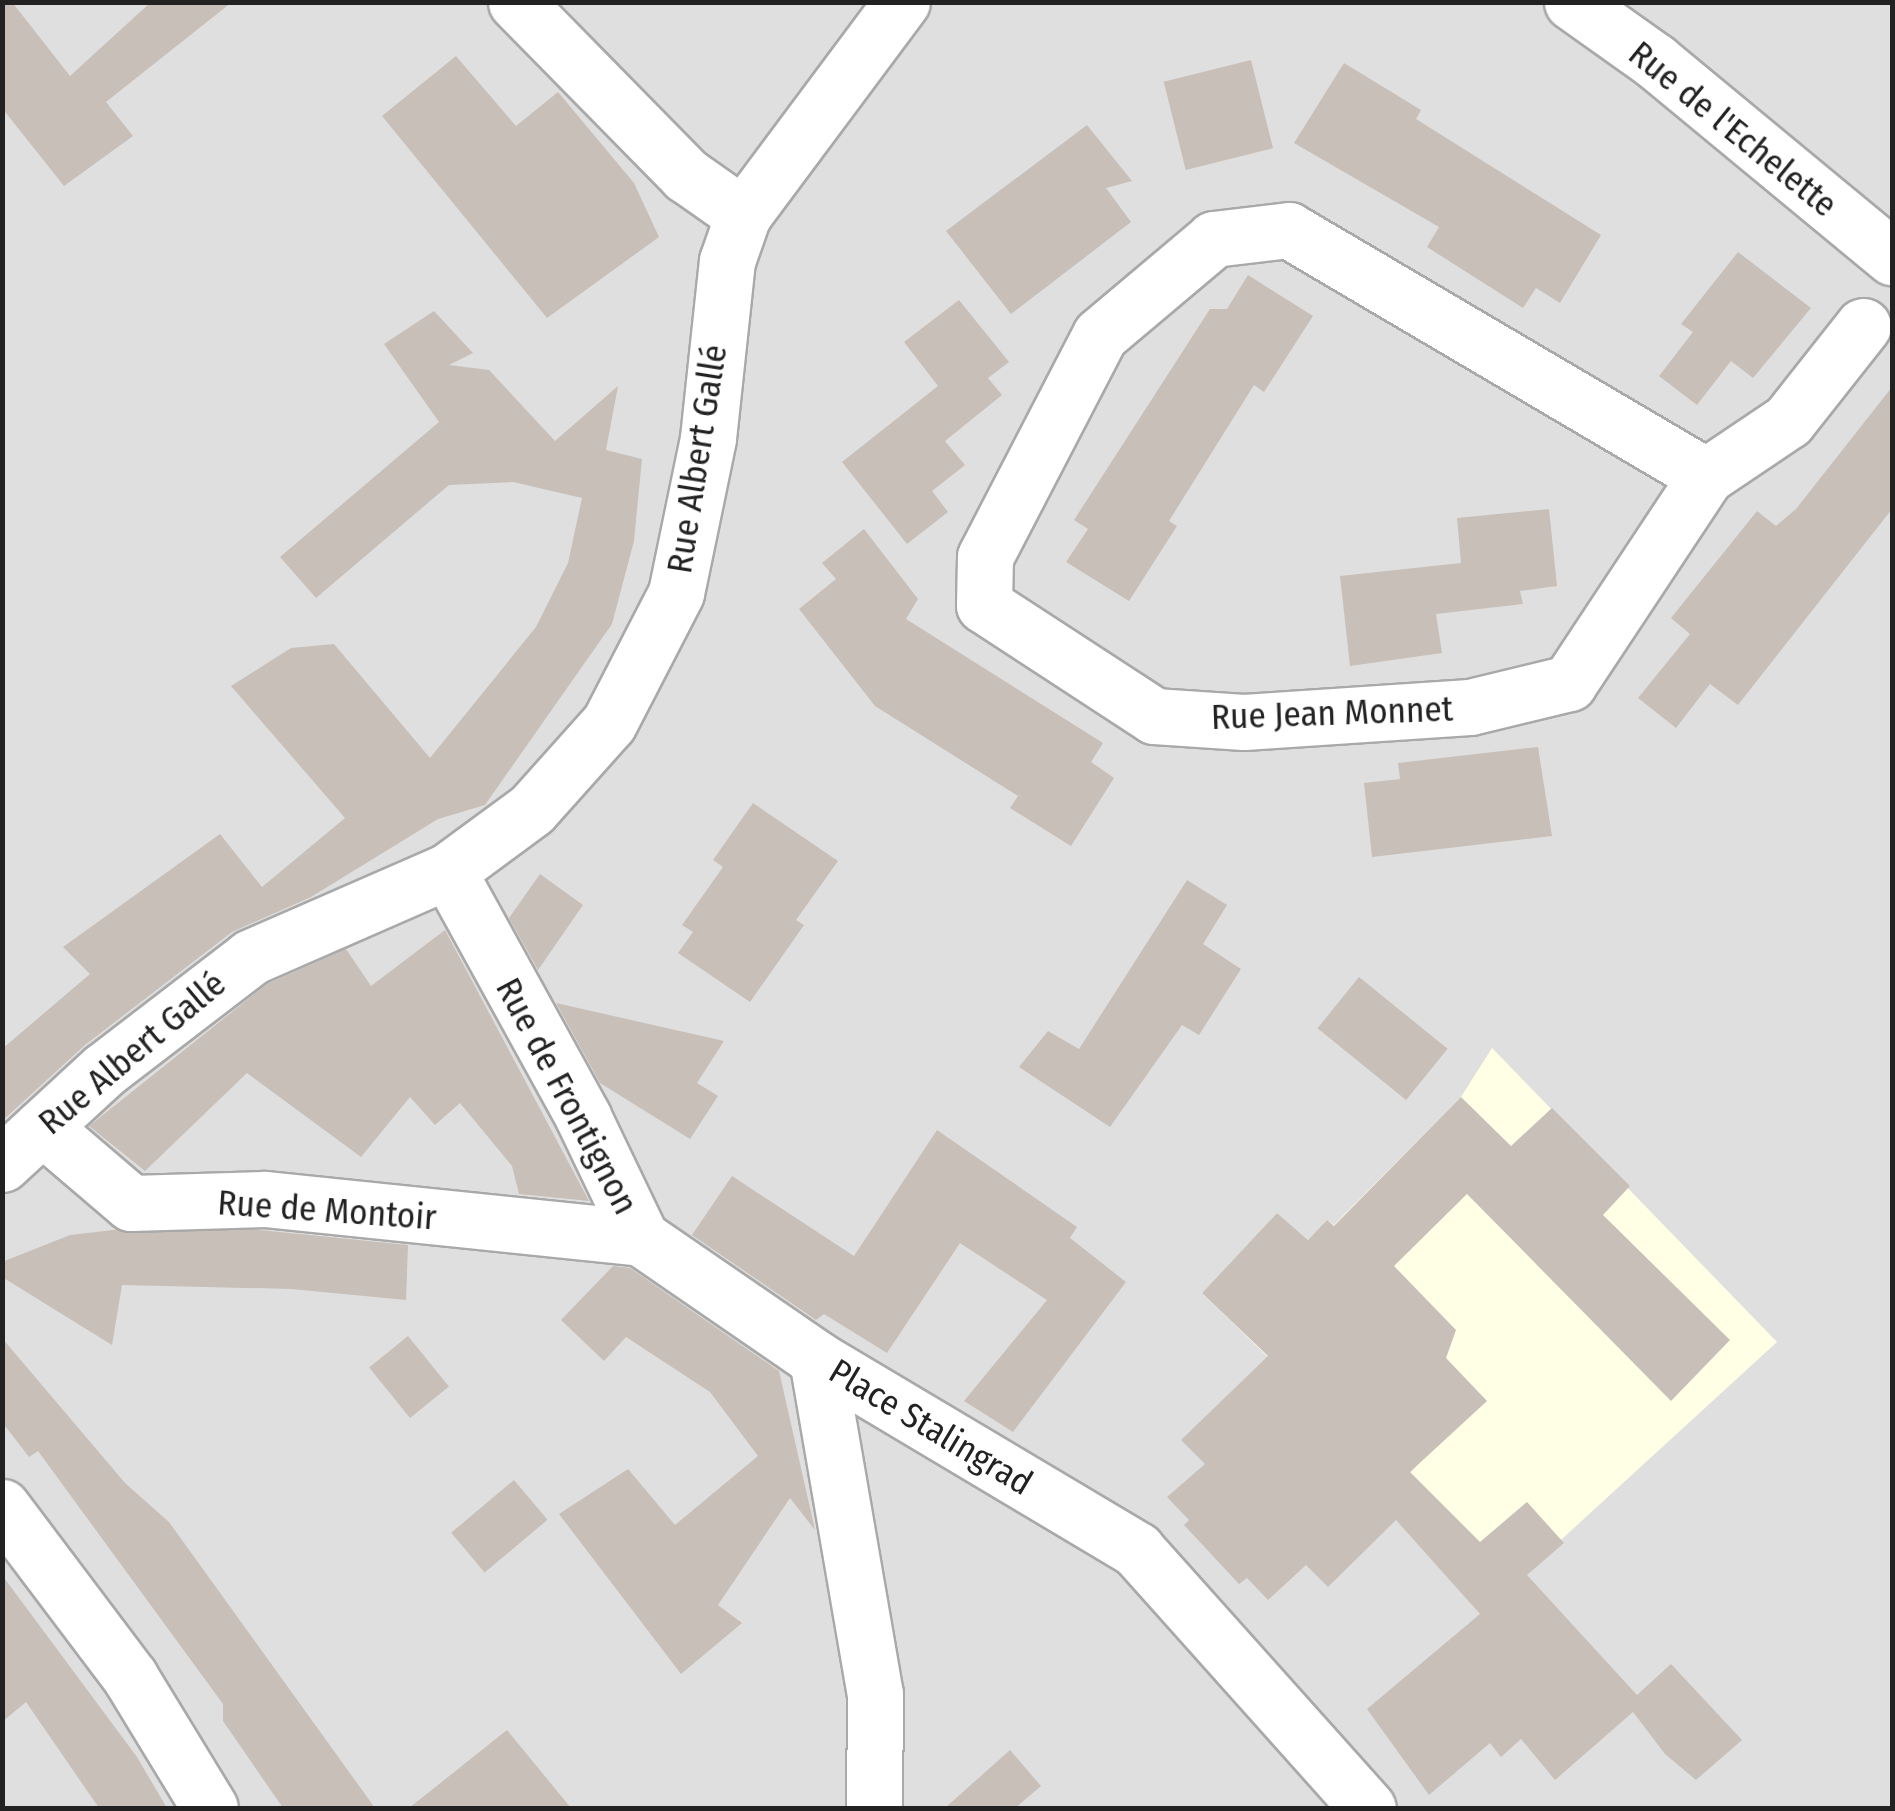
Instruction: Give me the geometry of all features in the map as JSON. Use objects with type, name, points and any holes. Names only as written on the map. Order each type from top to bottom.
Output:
[{"type":"street","points":[[516,2],[686,175],[743,215],[902,2]]},
{"type":"street","name":"Rue de l'Echelette","points":[[1572,2],[1655,61],[1881,294]]},
{"type":"street","name":"Rue Albert Gallé","points":[[2,1164],[104,1070],[251,956],[448,871],[532,808],[609,724],[676,593],[708,438],[727,261],[743,215]]},
{"type":"street","name":"Rue Jean Monnet","points":[[1706,476],[1289,230],[1214,240],[1100,335],[985,557],[984,605],[1154,716],[1244,722],[1470,707],[1569,683],[1706,476],[1788,421],[1881,294]]},
{"type":"street","name":"Rue de Frontignon","points":[[448,871],[583,1117],[641,1238],[818,1359]]},
{"type":"street","name":"Rue de Montoir","points":[[42,1126],[131,1203],[265,1199],[641,1238]]},
{"type":"street","name":"Place Stalingrad","points":[[818,1359],[876,1694],[874,1808]]},
{"type":"street","name":"Place Stalingrad","points":[[818,1359],[1136,1550],[1368,1808]]},
{"type":"street","points":[[2,1508],[130,1676],[210,1808]]},
{"type":"shaded area","points":[[3,3],[1892,3],[1892,1808],[3,1808]]},
{"type":"shaded area","points":[[1492,1048],[1777,1342],[1480,1614],[1397,1518],[1410,1473],[1421,1461],[1268,1357],[1202,1293],[1277,1213],[1308,1240],[1327,1220],[1334,1225],[1461,1097]]},
{"type":"building","points":[[2,2],[12,2],[70,76],[151,2],[232,2],[106,102],[133,136],[64,186],[2,108]]},
{"type":"building","points":[[456,56],[516,126],[558,92],[634,183],[659,237],[547,318],[382,116]]},
{"type":"building","points":[[1251,60],[1273,148],[1186,170],[1164,82]]},
{"type":"building","points":[[1344,63],[1421,110],[1416,119],[1601,235],[1560,303],[1536,288],[1523,308],[1427,247],[1439,227],[1294,143]]},
{"type":"building","points":[[1087,125],[1132,181],[1106,188],[1131,222],[1011,314],[946,231]]},
{"type":"building","points":[[1738,252],[1811,308],[1753,378],[1731,361],[1697,405],[1659,376],[1693,332],[1681,324]]},
{"type":"building","points":[[1248,275],[1313,316],[1264,392],[1254,385],[1169,521],[1177,526],[1129,601],[1066,562],[1088,529],[1074,520],[1210,309],[1227,309]]},
{"type":"building","points":[[959,300],[1009,362],[988,378],[1002,395],[945,441],[965,465],[932,491],[948,512],[907,544],[842,462],[938,386],[904,342]]},
{"type":"building","points":[[434,311],[473,353],[449,365],[489,370],[555,441],[618,386],[606,450],[642,459],[634,541],[612,624],[485,805],[438,819],[311,897],[232,932],[85,1045],[2,1121],[2,1049],[90,974],[63,947],[220,834],[262,887],[345,818],[231,686],[291,648],[334,644],[430,758],[536,627],[568,563],[582,498],[513,482],[449,485],[316,598],[280,557],[439,422],[384,344]]},
{"type":"building","points":[[1892,387],[1892,509],[1738,705],[1710,684],[1676,728],[1638,698],[1690,634],[1671,618],[1757,511],[1776,526],[1796,509]]},
{"type":"building","points":[[1549,509],[1557,586],[1520,591],[1523,604],[1436,614],[1442,653],[1350,666],[1340,576],[1461,563],[1457,518]]},
{"type":"building","points":[[864,529],[918,599],[906,619],[1103,743],[1091,762],[1114,778],[1071,846],[1010,808],[1018,796],[875,706],[799,609],[836,579],[822,563]]},
{"type":"building","points":[[1538,747],[1552,836],[1372,857],[1364,783],[1400,779],[1398,763]]},
{"type":"building","points":[[753,803],[838,861],[796,920],[804,925],[750,1002],[678,953],[693,932],[682,925],[723,867],[713,860]]},
{"type":"building","points":[[540,874],[583,905],[538,970],[509,918]]},
{"type":"building","points":[[1187,880],[1227,905],[1203,944],[1241,969],[1199,1035],[1182,1025],[1110,1127],[1019,1067],[1048,1031],[1079,1049]]},
{"type":"building","points":[[445,930],[589,1201],[519,1194],[512,1166],[460,1103],[435,1125],[410,1097],[361,1157],[247,1073],[145,1171],[89,1126],[267,984],[346,949],[371,986]]},
{"type":"building","points":[[1359,977],[1448,1049],[1406,1100],[1317,1028]]},
{"type":"building","points":[[556,1003],[724,1041],[697,1083],[718,1096],[690,1139],[600,1083]]},
{"type":"building","points":[[1461,1097],[1511,1146],[1552,1108],[1630,1186],[1603,1215],[1730,1340],[1671,1401],[1467,1194],[1394,1266],[1456,1330],[1446,1358],[1487,1401],[1410,1472],[1480,1542],[1527,1502],[1564,1543],[1527,1575],[1637,1695],[1671,1664],[1742,1740],[1696,1780],[1665,1754],[1633,1712],[1555,1780],[1521,1739],[1501,1757],[1490,1743],[1429,1795],[1367,1709],[1480,1614],[1396,1520],[1328,1587],[1306,1565],[1268,1600],[1247,1578],[1239,1584],[1184,1525],[1189,1520],[1167,1497],[1205,1464],[1181,1440],[1268,1356],[1202,1293],[1277,1213],[1308,1240],[1327,1220],[1334,1226]]},
{"type":"building","points":[[937,1130],[1077,1227],[1070,1238],[1126,1282],[1013,1432],[964,1401],[1047,1300],[960,1243],[887,1353],[824,1314],[816,1320],[692,1235],[732,1176],[854,1256]]},
{"type":"building","points":[[113,1230],[260,1230],[408,1245],[406,1300],[291,1289],[122,1285],[112,1345],[2,1277],[2,1262],[70,1235]]},
{"type":"building","points":[[613,1266],[630,1268],[779,1371],[815,1530],[790,1498],[718,1605],[742,1623],[681,1674],[559,1514],[628,1469],[675,1525],[758,1456],[710,1392],[626,1337],[604,1361],[561,1320]]},
{"type":"building","points":[[408,1336],[449,1387],[410,1418],[369,1367]]},
{"type":"building","points":[[2,1338],[125,1483],[169,1522],[375,1808],[283,1808],[223,1721],[223,1704],[38,1451],[29,1457],[2,1422]]},
{"type":"building","points":[[514,1480],[547,1520],[485,1573],[451,1533]]},
{"type":"building","points":[[2,1575],[137,1757],[167,1808],[99,1808],[26,1702],[2,1722]]},
{"type":"building","points":[[507,1730],[571,1808],[409,1808]]},
{"type":"building","points":[[1010,1750],[1041,1786],[1015,1808],[945,1808]]}]
